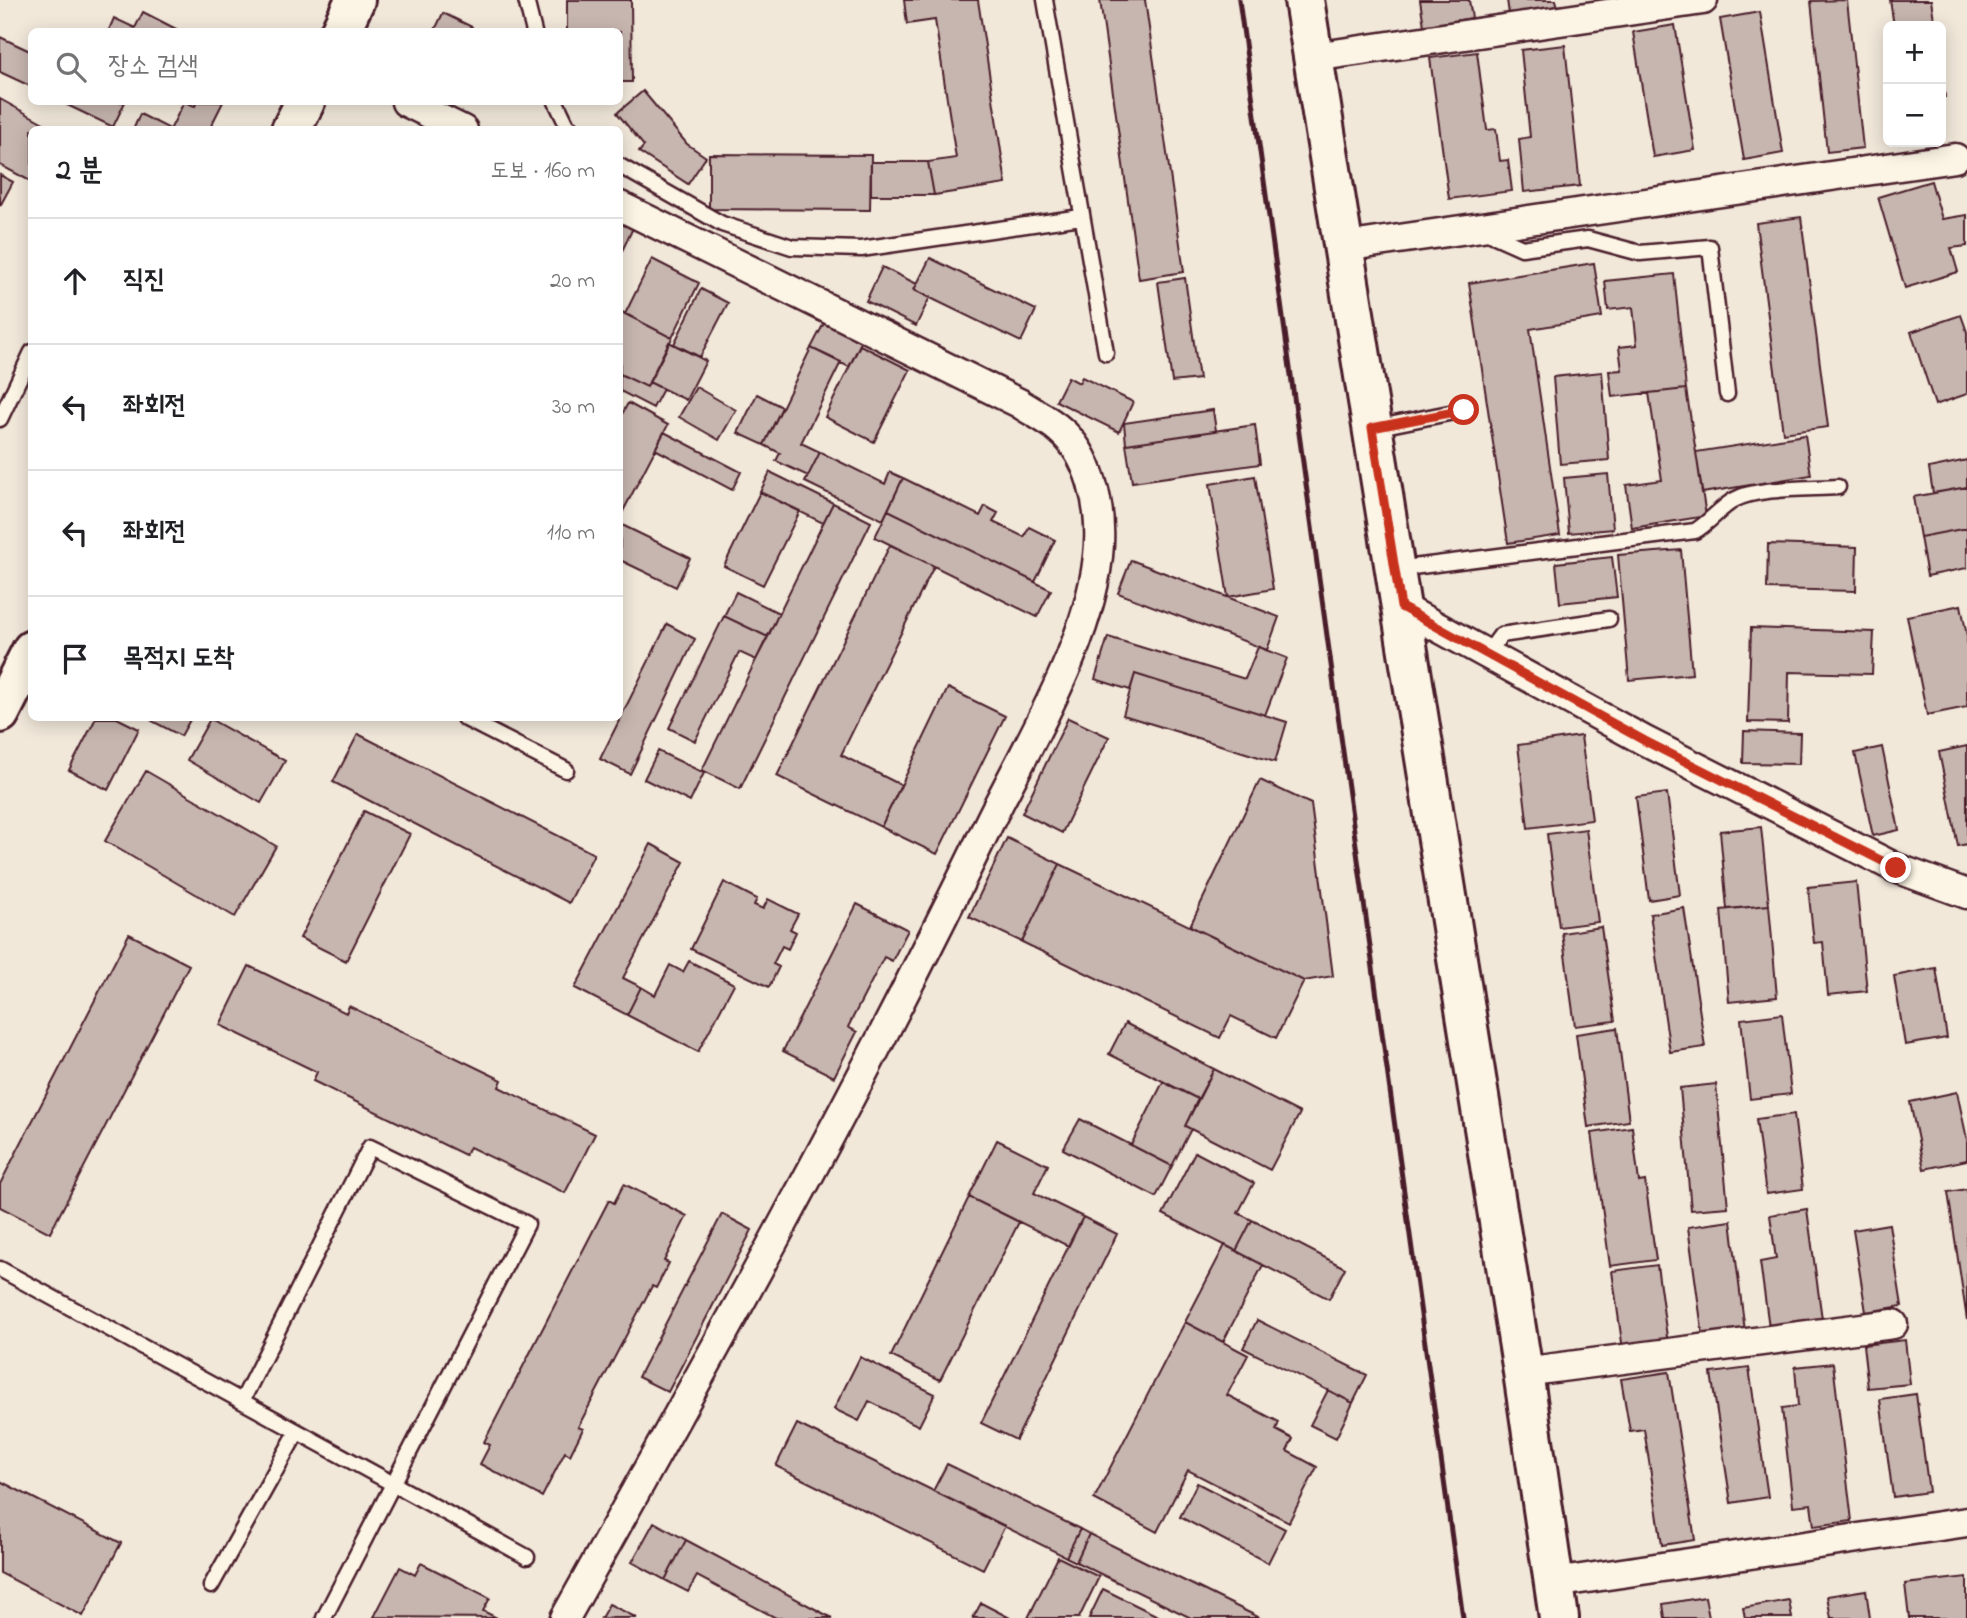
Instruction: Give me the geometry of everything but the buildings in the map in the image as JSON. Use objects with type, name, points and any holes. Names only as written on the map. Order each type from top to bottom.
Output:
[{"type":"main road","points":[[342,28],[355,0]]},
{"type":"main road","points":[[1304,0],[1523,1372],[1556,1600]]},
{"type":"main road","points":[[293,126],[304,105]]},
{"type":"main road","points":[[0,713],[28,657]]},
{"type":"street","points":[[1314,57],[1703,0]]},
{"type":"street","points":[[411,105],[455,126]]},
{"type":"street","points":[[1344,247],[1961,158]]},
{"type":"street","points":[[565,1618],[696,1382],[946,912],[1076,644],[1093,589],[1099,541],[1093,488],[1080,453],[1060,430],[1019,403],[623,207]]},
{"type":"street","points":[[1401,607],[1645,741],[1896,868],[1967,894]]},
{"type":"street","points":[[1523,1372],[1893,1324]]},
{"type":"street","points":[[1556,1600],[1967,1522]]},
{"type":"lane","points":[[526,0],[533,28]]},
{"type":"lane","points":[[1045,0],[1107,353]]},
{"type":"lane","points":[[557,105],[568,126]]},
{"type":"lane","points":[[623,168],[722,224],[792,247],[860,249],[1081,217]]},
{"type":"lane","points":[[1476,228],[1522,248],[1588,239],[1640,253],[1710,247],[1727,394]]},
{"type":"lane","points":[[0,419],[28,360]]},
{"type":"lane","points":[[1372,428],[1464,410]]},
{"type":"lane","points":[[1395,569],[1695,531],[1711,522],[1733,500],[1756,494],[1838,487]]},
{"type":"lane","points":[[1487,654],[1501,635],[1609,619]]},
{"type":"lane","points":[[470,721],[566,770]]},
{"type":"lane","points":[[242,1401],[370,1147],[527,1224],[395,1485],[324,1618]]},
{"type":"lane","points":[[0,1269],[527,1557]]},
{"type":"lane","points":[[211,1586],[297,1432]]},
{"type":"railway","points":[[1239,0],[1463,1618]]},
{"type":"route","points":[[1464,410],[1372,428],[1401,607],[1645,741],[1896,868]]}]
